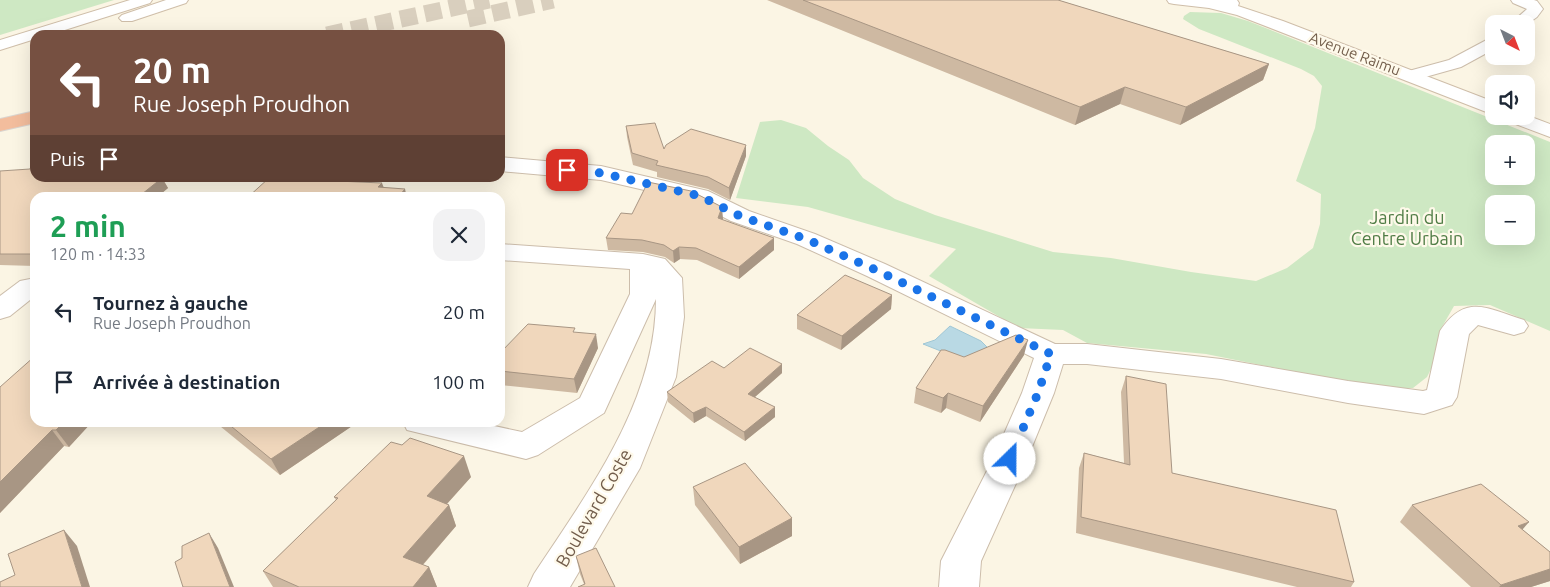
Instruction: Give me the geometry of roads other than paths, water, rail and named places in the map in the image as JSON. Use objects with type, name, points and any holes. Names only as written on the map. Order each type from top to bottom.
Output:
[{"type":"highway","points":[[0,125],[30,118]]},
{"type":"street","points":[[48,30],[145,0]]},
{"type":"street","points":[[93,30],[181,0]]},
{"type":"street","points":[[1174,0],[1214,5],[1241,0]]},
{"type":"street","name":"Avenue Raimu","points":[[1256,0],[1465,80]]},
{"type":"street","points":[[1529,1],[1535,9],[1531,15]]},
{"type":"street","name":"Avenue Raimu","points":[[1214,5],[1268,21],[1485,105]]},
{"type":"street","points":[[0,45],[30,36]]},
{"type":"street","points":[[1411,76],[1442,70],[1470,58],[1485,47]]},
{"type":"street","points":[[0,62],[30,52]]},
{"type":"street","points":[[1535,107],[1550,113]]},
{"type":"street","points":[[1535,125],[1550,131]]},
{"type":"street","points":[[505,164],[601,173],[700,196],[740,216],[806,239],[876,270],[1051,354],[1088,354],[1221,369],[1348,392],[1424,403],[1441,396],[1455,331],[1473,314],[1514,326]]},
{"type":"street","name":"Boulevard Coste","points":[[505,252],[643,262],[656,265],[669,278],[670,317],[660,377],[622,468],[548,587]]},
{"type":"street","points":[[441,427],[526,446],[593,405],[644,294],[643,262]]},
{"type":"street","points":[[0,286],[30,287]]},
{"type":"street","points":[[0,310],[30,288]]},
{"type":"street","points":[[959,587],[961,561],[1010,459],[1038,393],[1051,354]]},
{"type":"water","points":[[950,326],[981,341],[987,347],[966,361],[923,344],[935,340]]},
{"type":"tunnel","points":[[350,30],[489,0]]},
{"type":"tunnel","points":[[468,19],[553,0]]},
{"type":"park label","name":"Jardin du Centre Urbain","points":[[1407,228]]}]
